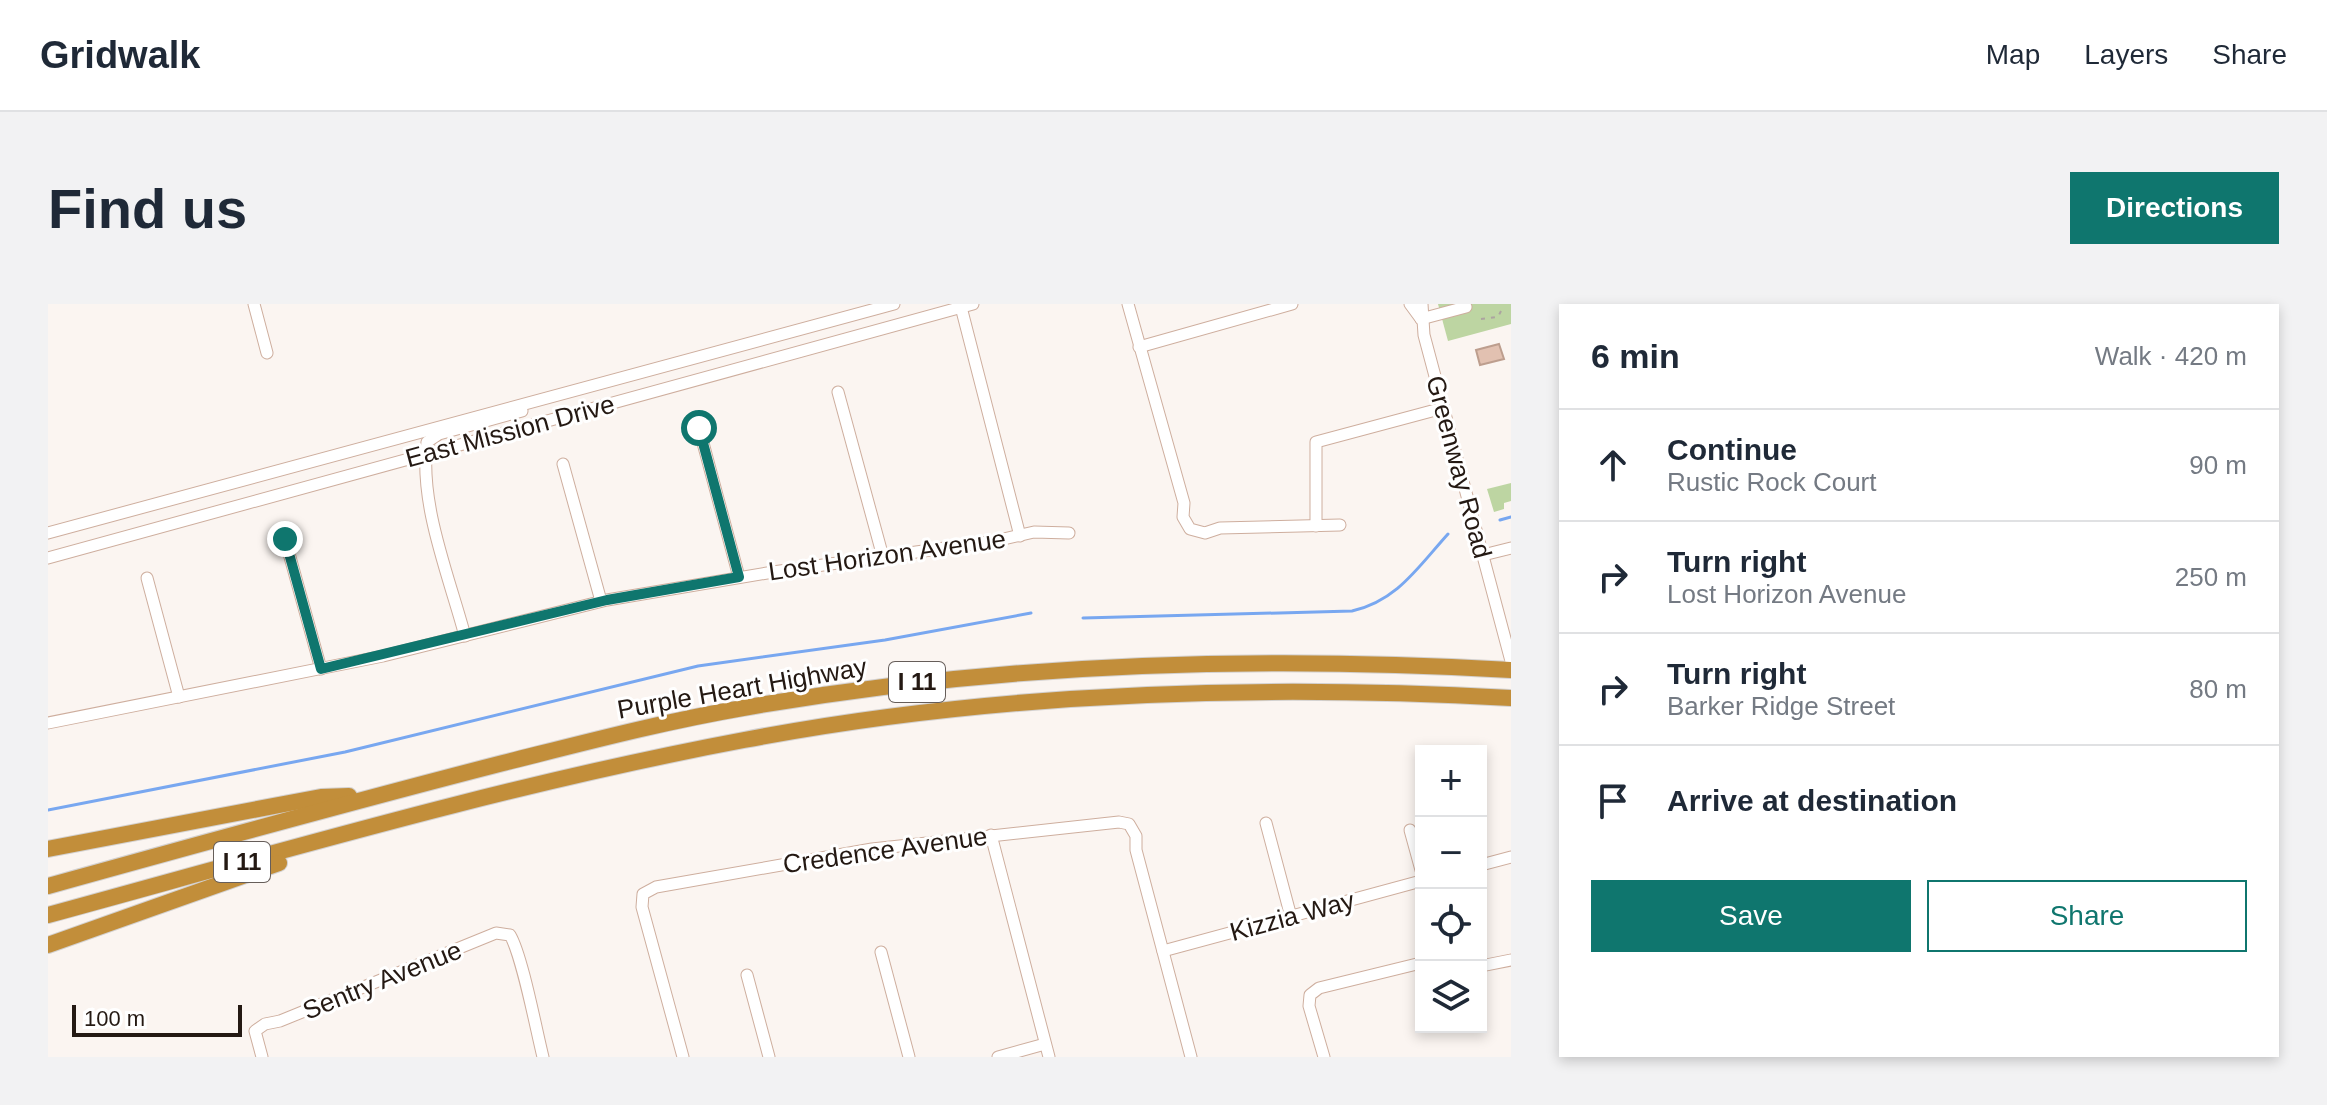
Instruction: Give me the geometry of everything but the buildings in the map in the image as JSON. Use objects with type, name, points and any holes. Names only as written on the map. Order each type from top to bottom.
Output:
[{"type":"highway","name":"Purple Heart Highway","points":[[48,886],[375,796],[658,725],[742,708],[918,682],[1026,670],[1181,662],[1511,670]]},
{"type":"highway","name":"Purple Heart Highway","points":[[48,915],[436,810],[620,764],[734,741],[908,716],[1029,703],[1186,693],[1511,698]]},
{"type":"highway","points":[[48,849],[321,797],[375,796]]},
{"type":"highway","points":[[48,945],[96,925],[436,810]]},
{"type":"street","points":[[254,304],[267,353]]},
{"type":"street","name":"East Mission Drive","points":[[48,533],[894,304]]},
{"type":"street","points":[[1128,304],[1184,503],[1183,517],[1190,529],[1205,533],[1220,528],[1340,525]]},
{"type":"street","points":[[1139,347],[1292,304]]},
{"type":"street","name":"Greenway Road","points":[[1410,304],[1421,319]]},
{"type":"street","name":"Greenway Road","points":[[1422,304],[1421,319],[1443,408],[1511,661]]},
{"type":"street","points":[[967,306],[1020,536]]},
{"type":"street","name":"East Mission Drive","points":[[48,558],[967,306]]},
{"type":"street","points":[[1421,319],[1466,307]]},
{"type":"street","points":[[838,392],[883,557]]},
{"type":"street","points":[[465,636],[435,522],[425,453],[427,442],[439,434],[535,408],[561,393]]},
{"type":"street","points":[[1316,526],[1316,442],[1443,408]]},
{"type":"street","points":[[699,428],[739,577]]},
{"type":"street","points":[[563,464],[601,601]]},
{"type":"street","name":"Lost Horizon Avenue","points":[[48,723],[321,669],[601,601],[1052,530],[1069,533]]},
{"type":"street","points":[[285,539],[321,669]]},
{"type":"street","points":[[1483,555],[1511,548]]},
{"type":"street","points":[[147,578],[179,697]]},
{"type":"street","name":"Credence Avenue","points":[[683,1057],[642,907],[643,894],[656,887],[799,861],[991,835],[1119,822],[1129,824],[1136,836],[1136,850],[1163,951]]},
{"type":"street","points":[[1266,823],[1291,917]]},
{"type":"street","points":[[1410,830],[1415,848]]},
{"type":"street","points":[[991,835],[1049,1057]]},
{"type":"street","points":[[1487,863],[1511,857]]},
{"type":"street","name":"Kizzia Way","points":[[1163,951],[1415,883]]},
{"type":"street","name":"Sentry Avenue","points":[[262,1057],[255,1031],[265,1024],[280,1021],[496,933],[510,935],[517,947],[543,1057]]},
{"type":"street","points":[[1163,951],[1191,1057]]},
{"type":"street","points":[[881,952],[909,1057]]},
{"type":"street","points":[[1487,965],[1511,960]]},
{"type":"street","points":[[1324,1057],[1309,1006],[1310,995],[1319,988],[1415,964]]},
{"type":"street","points":[[747,975],[769,1057]]},
{"type":"street","points":[[998,1057],[1045,1044]]},
{"type":"path","points":[[1481,319],[1498,317],[1501,311]]},
{"type":"green space","points":[[1438,304],[1511,304],[1511,324],[1448,341]]},
{"type":"green space","points":[[1511,483],[1511,501],[1504,503],[1504,509],[1494,512],[1487,489]]},
{"type":"waterway","points":[[1500,520],[1511,517]]},
{"type":"waterway","points":[[1083,618],[1352,611],[1394,591],[1448,534]]},
{"type":"waterway","points":[[48,810],[345,752],[698,666],[885,640],[1031,613]]},
{"type":"route","points":[[285,539],[321,669],[607,600],[739,577],[699,428]]}]
